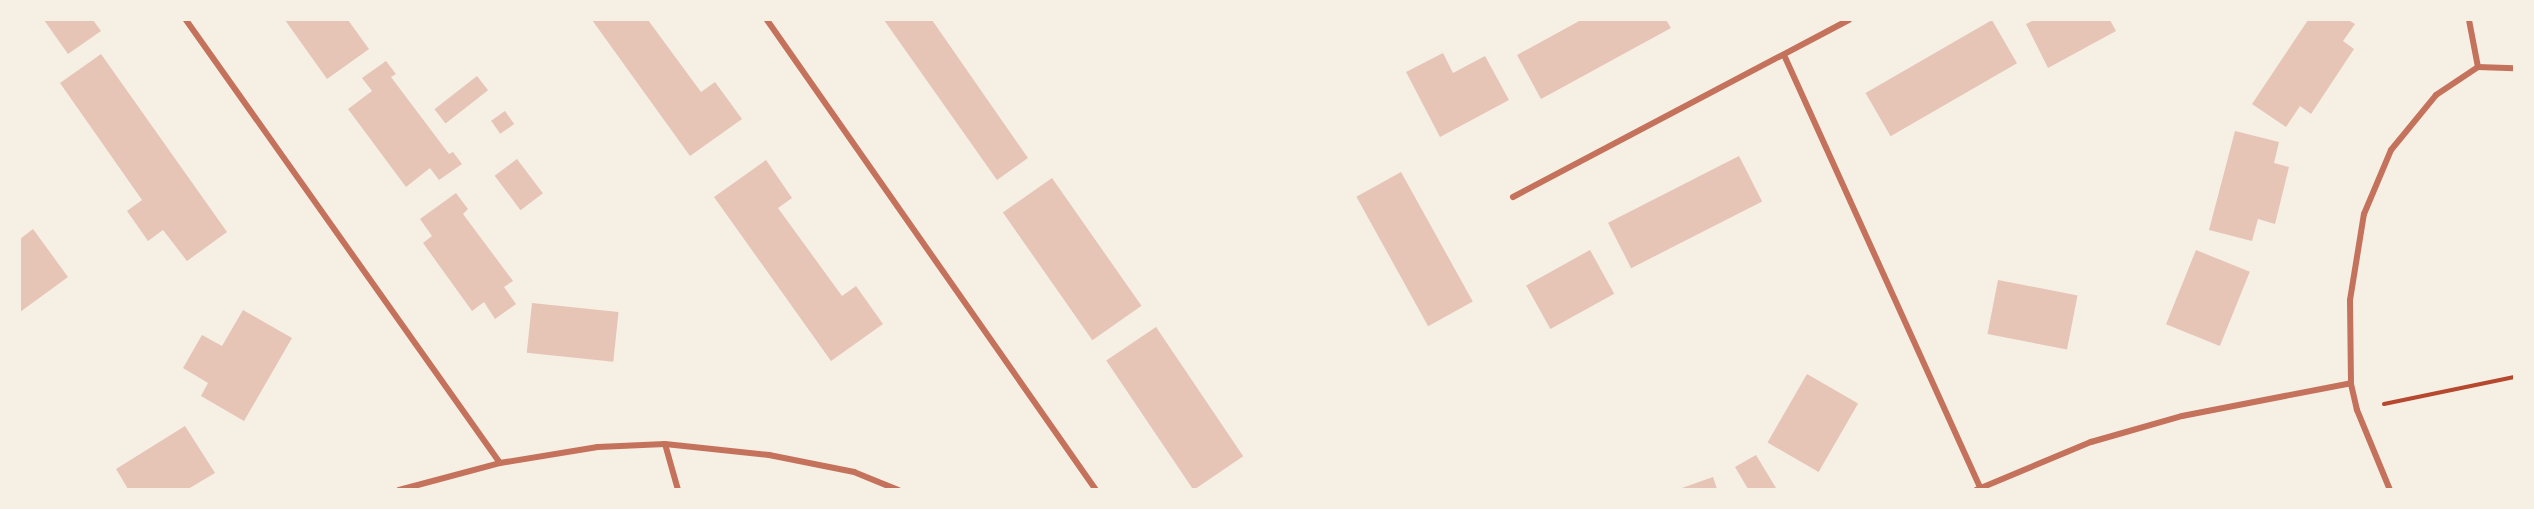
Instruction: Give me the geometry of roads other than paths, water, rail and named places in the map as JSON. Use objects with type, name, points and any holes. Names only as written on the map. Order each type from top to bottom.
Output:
[{"type":"street","points":[[186,20],[500,464]]},
{"type":"street","points":[[767,20],[1096,489]]},
{"type":"street","points":[[1513,197],[1848,20]]},
{"type":"street","points":[[2469,20],[2478,67]]},
{"type":"street","points":[[1784,55],[1978,488],[2091,442],[2170,419],[2351,383]]},
{"type":"street","points":[[2390,489],[2357,410],[2351,383],[2350,300],[2364,214],[2391,150],[2436,95],[2478,67],[2514,68]]},
{"type":"street","points":[[664,444],[678,489]]},
{"type":"street","points":[[399,489],[500,464],[598,447],[664,444],[769,455],[854,472],[898,489]]}]
